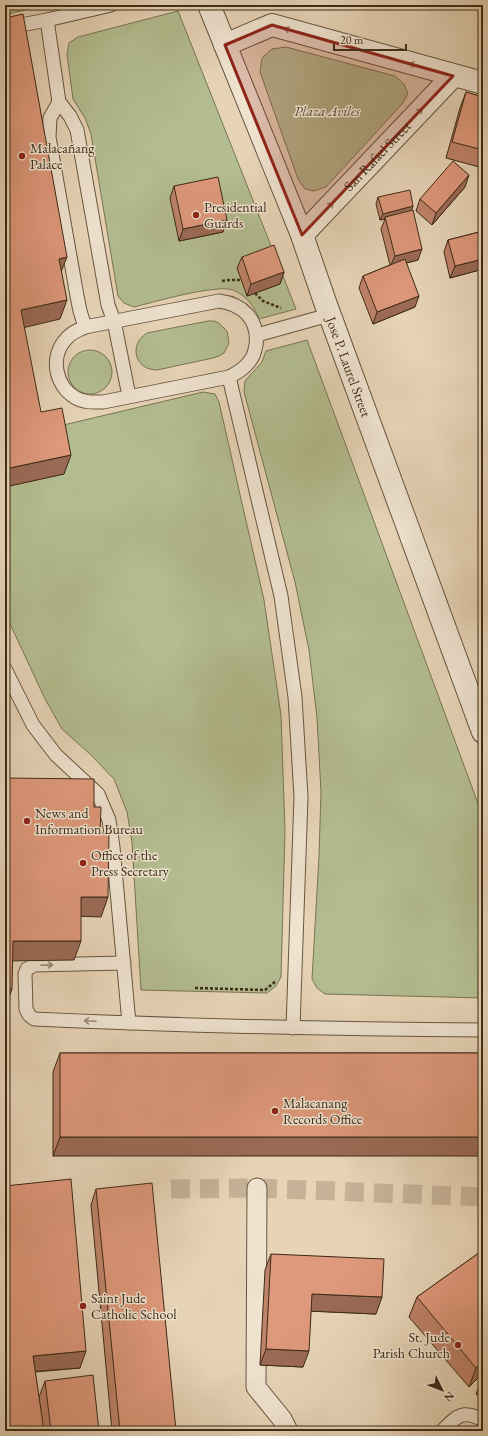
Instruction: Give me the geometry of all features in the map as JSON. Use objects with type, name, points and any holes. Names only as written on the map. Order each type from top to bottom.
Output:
[{"type":"street","name":"Jose P. Laurel Street","points":[[209,5],[302,235],[329,315],[483,732]]},
{"type":"street","points":[[225,45],[272,25],[453,76],[483,83]]},
{"type":"street","name":"San Rafael Street","points":[[302,235],[453,76]]},
{"type":"street","points":[[256,1188],[256,1387],[282,1419],[288,1431]]},
{"type":"lane","points":[[5,28],[111,5]]},
{"type":"lane","points":[[47,20],[59,102],[70,116],[77,130],[108,305],[114,321],[129,396]]},
{"type":"lane","points":[[59,102],[50,118],[49,137],[77,296],[85,327]]},
{"type":"lane","points":[[218,301],[230,303],[240,308],[249,316],[255,326],[257,335],[255,350],[250,362],[241,371],[229,377],[103,402],[90,403],[77,399],[67,392],[59,381],[56,368],[60,347],[67,338],[76,331],[85,327],[114,321],[218,301]]},
{"type":"lane","points":[[257,335],[329,315]]},
{"type":"lane","points":[[229,377],[281,596],[295,697],[301,797],[293,1028]]},
{"type":"lane","points":[[5,669],[8,684],[33,725],[56,755],[98,794],[108,820],[113,847],[129,1023]]},
{"type":"lane","points":[[124,963],[34,965],[27,969],[25,974],[26,1009],[29,1015],[34,1019],[129,1023],[293,1028],[483,1030]]},
{"type":"lane","points":[[442,1431],[458,1416],[472,1414],[483,1420]]},
{"type":"path","points":[[255,293],[263,300],[276,307],[286,309]]},
{"type":"path","points":[[195,988],[265,990],[276,981],[277,977]]},
{"type":"highlighted area","points":[[272,25],[453,76],[302,235],[225,45]]},
{"type":"green space","points":[[5,5],[44,5],[5,15]]},
{"type":"green space","points":[[178,11],[296,309],[259,319],[255,310],[246,298],[238,292],[225,289],[199,291],[134,307],[124,303],[118,296],[91,134],[85,118],[73,99],[67,55],[69,43],[78,37]]},
{"type":"green space","name":"Plaza Aviles","points":[[286,47],[395,76],[404,84],[408,94],[402,104],[326,187],[314,191],[305,189],[298,179],[260,72],[262,58],[272,49]]},
{"type":"green space","points":[[208,321],[219,323],[227,331],[229,343],[224,353],[219,356],[157,370],[149,369],[143,366],[139,361],[136,350],[137,344],[147,333]]},
{"type":"green space","points":[[307,340],[483,817],[483,998],[325,994],[317,988],[312,979],[321,792],[317,718],[309,650],[295,582],[244,392],[245,381],[262,362],[266,351]]},
{"type":"green space","points":[[86,350],[94,350],[106,356],[112,368],[112,376],[106,388],[94,394],[86,394],[74,388],[68,376],[68,368],[74,356]]},
{"type":"green space","points":[[203,392],[215,394],[219,402],[264,600],[281,715],[285,830],[281,977],[276,986],[267,993],[141,990],[132,842],[127,812],[114,779],[91,755],[62,729],[45,699],[5,613],[5,487],[64,474],[55,427]]},
{"type":"building","points":[[23,14],[67,257],[59,259],[67,300],[21,310],[41,412],[62,408],[71,455],[5,469],[5,18]]},
{"type":"building","points":[[466,92],[483,97],[483,150],[452,142]]},
{"type":"building","points":[[453,161],[469,175],[436,213],[420,199]]},
{"type":"building","name":"Presidential Guards","points":[[218,177],[227,220],[183,229],[174,186]]},
{"type":"building","points":[[410,190],[413,206],[383,214],[378,197]]},
{"type":"building","points":[[413,210],[422,249],[395,256],[385,217]]},
{"type":"building","points":[[483,231],[483,259],[455,266],[448,240]]},
{"type":"building","points":[[274,245],[284,272],[251,284],[242,257]]},
{"type":"building","points":[[405,259],[419,296],[377,312],[363,276]]},
{"type":"building","points":[[5,720],[10,734],[5,736]]},
{"type":"building","points":[[5,778],[94,779],[94,807],[101,807],[100,833],[109,833],[108,897],[81,897],[81,941],[13,941],[12,989],[5,989]]},
{"type":"building","points":[[60,1053],[483,1053],[483,1137],[60,1137]]},
{"type":"building","points":[[71,1179],[86,1351],[33,1356],[44,1431],[5,1431],[5,1186]]},
{"type":"building","points":[[152,1183],[176,1431],[120,1431],[96,1189]]},
{"type":"building","name":"St. Jude Parish Church","points":[[483,1250],[483,1360],[476,1368],[417,1297]]},
{"type":"building","points":[[271,1254],[384,1259],[382,1297],[312,1294],[309,1351],[266,1349]]},
{"type":"building","points":[[93,1375],[99,1431],[51,1431],[45,1381]]},
{"type":"tunnel","points":[[171,1189],[257,1188],[483,1197]]},
{"type":"place","name":"Malacañang Palace","points":[[22,156]]},
{"type":"place","name":"Presidential Guards","points":[[196,215]]},
{"type":"place","name":"News and Information Bureau","points":[[27,821]]},
{"type":"place","name":"Office of the Press Secretary","points":[[83,863]]},
{"type":"place","name":"Malacanang Records Office","points":[[275,1111]]},
{"type":"place","name":"Saint Jude Catholic School","points":[[83,1306]]},
{"type":"place","name":"St. Jude Parish Church","points":[[458,1345]]}]
